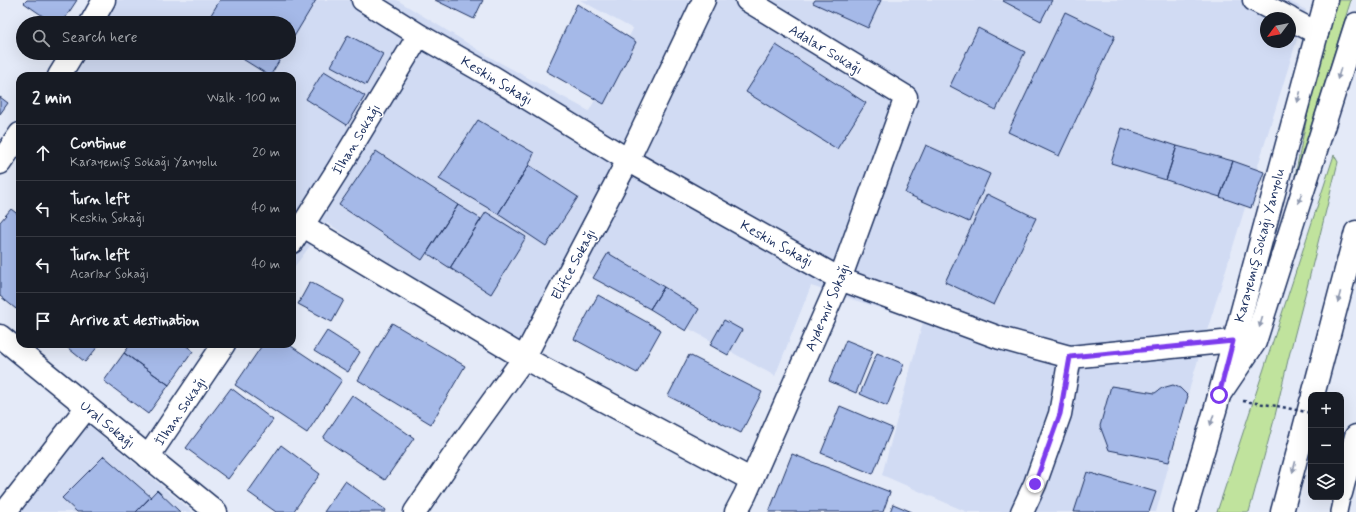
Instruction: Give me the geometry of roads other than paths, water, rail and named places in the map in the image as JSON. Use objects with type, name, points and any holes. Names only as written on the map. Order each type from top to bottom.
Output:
[{"type":"main road","points":[[95,16],[104,0]]},
{"type":"main road","name":"Keskin Sokağı","points":[[363,0],[418,35],[498,80],[628,160],[840,279],[1000,338],[1070,357],[1233,341]]},
{"type":"main road","name":"Elifce Sokağı","points":[[415,512],[524,358],[628,160],[704,0]]},
{"type":"main road","name":"Adalar Sokağı","points":[[747,0],[906,97]]},
{"type":"main road","points":[[1254,0],[1277,12]]},
{"type":"main road","name":"Karayemiş Sokağı Yanyolu","points":[[1185,512],[1219,395],[1326,0]]},
{"type":"main road","points":[[1296,22],[1317,33]]},
{"type":"main road","points":[[1219,395],[1255,342],[1356,24]]},
{"type":"main road","name":"İlhan Sokağı","points":[[297,233],[337,171],[418,35]]},
{"type":"main road","points":[[61,72],[69,60]]},
{"type":"main road","name":"Aydemir Sokağı","points":[[736,512],[752,480],[840,279],[906,97]]},
{"type":"main road","points":[[0,162],[16,140]]},
{"type":"main road","points":[[1314,392],[1356,232]]},
{"type":"main road","points":[[297,233],[524,358],[752,480]]},
{"type":"main road","name":"Ural Sokağı","points":[[3,344],[87,408],[216,512]]},
{"type":"main road","name":"İlhan Sokağı","points":[[148,457],[221,348]]},
{"type":"main road","points":[[1022,512],[1035,484],[1060,414],[1070,357]]},
{"type":"main road","points":[[5,512],[87,408]]},
{"type":"main road","points":[[1282,512],[1308,413]]},
{"type":"main road","points":[[1344,482],[1354,444]]},
{"type":"main road","points":[[1336,512],[1339,500]]},
{"type":"lane","points":[[1339,512],[1354,444]]}]
